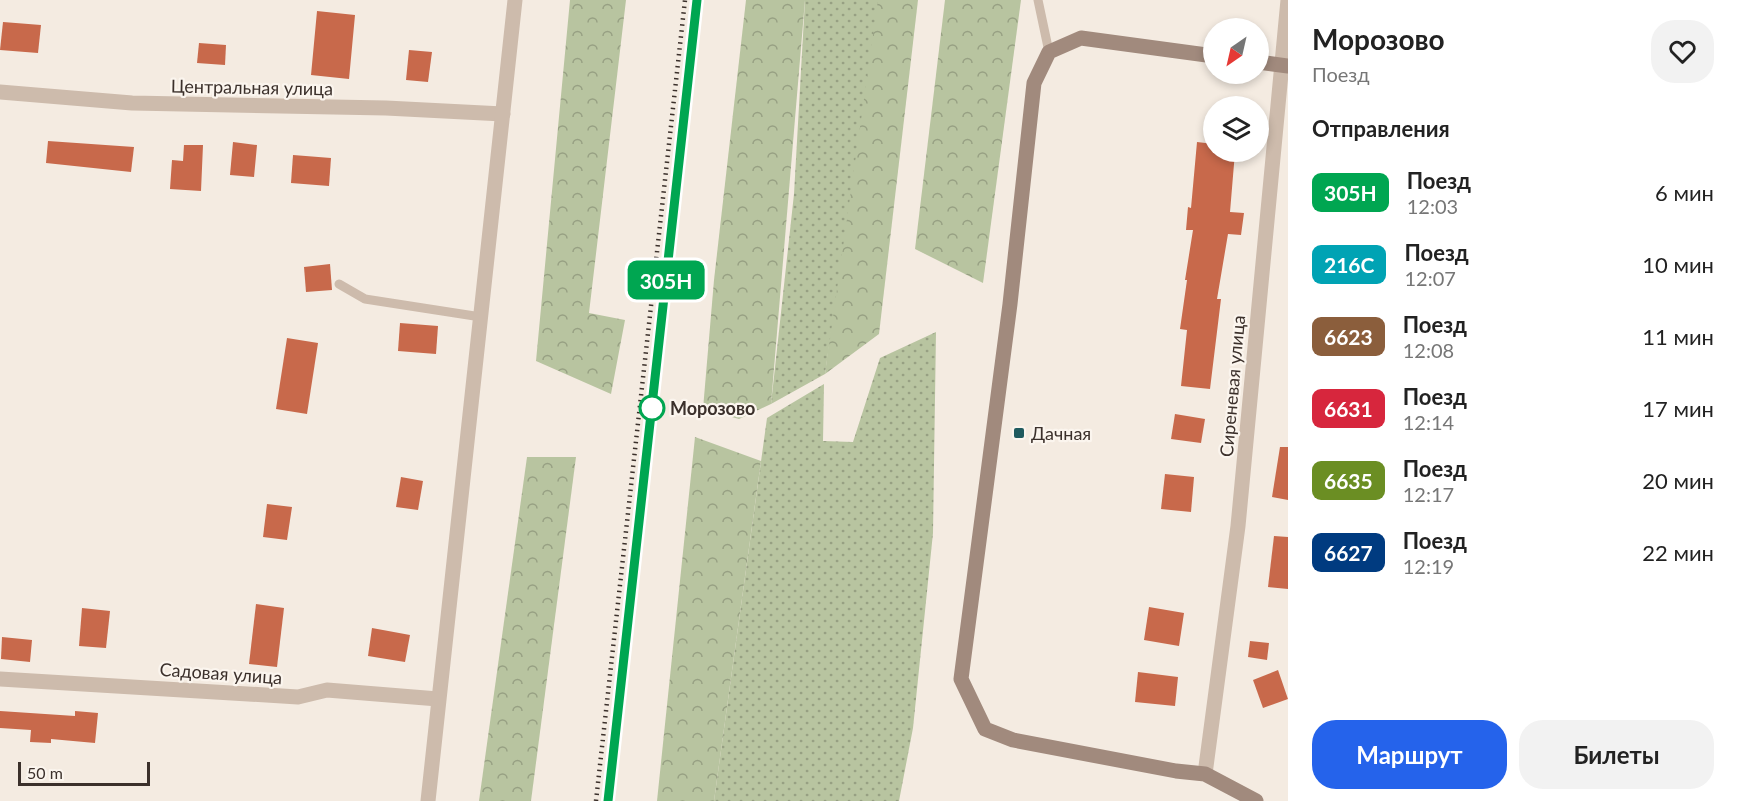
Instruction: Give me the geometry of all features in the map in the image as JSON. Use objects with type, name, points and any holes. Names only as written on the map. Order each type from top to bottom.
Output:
[{"type":"street","points":[[428,801],[515,0]]},
{"type":"street","name":"Сиреневая улица","points":[[1205,774],[1238,526],[1285,66],[1288,0]]},
{"type":"street","points":[[1203,55],[1081,38],[1049,52],[1034,83],[1010,304],[961,679],[985,729],[1013,740],[1176,771],[1205,774],[1256,801]]},
{"type":"street","points":[[1269,64],[1285,66]]},
{"type":"street","name":"Центральная улица","points":[[0,92],[132,103],[386,108],[503,114]]},
{"type":"street","name":"Садовая улица","points":[[0,679],[298,698],[327,690],[438,699]]},
{"type":"lane","points":[[1038,0],[1049,52]]},
{"type":"lane","points":[[339,284],[365,299],[481,317]]},
{"type":"green space","points":[[570,0],[626,0],[589,313],[625,320],[611,394],[536,361]]},
{"type":"green space","points":[[746,0],[805,0],[771,404],[739,419],[703,409],[714,280]]},
{"type":"green space","points":[[805,0],[878,0],[825,374],[771,404],[794,194]]},
{"type":"green space","points":[[871,0],[918,0],[879,334],[825,374]]},
{"type":"green space","points":[[945,0],[1021,0],[983,283],[915,249]]},
{"type":"green space","points":[[936,332],[933,533],[913,728],[899,801],[714,801],[767,418],[824,384],[823,441],[853,442],[880,358]]},
{"type":"green space","points":[[695,437],[761,461],[714,801],[657,801]]},
{"type":"green space","points":[[527,457],[576,457],[531,801],[479,801]]},
{"type":"building","points":[[317,11],[355,15],[349,79],[311,75]]},
{"type":"building","points":[[3,22],[41,25],[38,53],[0,50]]},
{"type":"building","points":[[199,43],[226,45],[225,65],[197,63]]},
{"type":"building","points":[[409,50],[432,52],[428,82],[406,80]]},
{"type":"building","points":[[48,141],[134,147],[131,172],[46,163]]},
{"type":"building","points":[[233,142],[257,145],[254,177],[230,175]]},
{"type":"building","points":[[1197,142],[1203,143],[1203,162],[1234,162],[1230,212],[1244,213],[1241,235],[1228,234],[1217,299],[1221,299],[1210,389],[1181,386],[1187,330],[1180,329],[1193,230],[1186,230],[1188,207],[1191,208]]},
{"type":"building","points":[[184,145],[203,145],[201,191],[170,189],[172,160],[183,161]]},
{"type":"building","points":[[293,155],[331,158],[329,186],[291,183]]},
{"type":"building","points":[[330,264],[332,290],[306,292],[304,267]]},
{"type":"building","points":[[400,323],[438,326],[436,354],[398,351]]},
{"type":"building","points":[[287,338],[318,343],[307,414],[276,409]]},
{"type":"building","points":[[1175,414],[1205,419],[1201,443],[1171,439]]},
{"type":"building","points":[[1280,447],[1288,447],[1288,500],[1272,497]]},
{"type":"building","points":[[1165,474],[1194,477],[1191,512],[1161,509]]},
{"type":"building","points":[[401,477],[423,481],[418,510],[396,507]]},
{"type":"building","points":[[267,504],[292,507],[287,540],[263,537]]},
{"type":"building","points":[[1274,536],[1288,537],[1288,589],[1268,587]]},
{"type":"building","points":[[256,604],[284,608],[277,667],[249,664]]},
{"type":"building","points":[[1149,607],[1184,613],[1179,646],[1144,640]]},
{"type":"building","points":[[82,608],[110,611],[106,648],[79,646]]},
{"type":"building","points":[[372,628],[410,635],[405,662],[368,656]]},
{"type":"building","points":[[2,637],[32,640],[30,662],[1,659]]},
{"type":"building","points":[[1250,641],[1269,643],[1267,660],[1248,657]]},
{"type":"building","points":[[1278,670],[1288,699],[1263,708],[1253,680]]},
{"type":"building","points":[[1138,672],[1178,677],[1175,706],[1135,702]]},
{"type":"building","points":[[0,711],[75,716],[75,711],[98,713],[95,743],[51,739],[51,743],[30,742],[31,730],[0,728]]},
{"type":"railway","points":[[596,801],[685,0]]},
{"type":"railway","points":[[608,801],[697,0]]},
{"type":"train","name":"305Н","points":[[608,801],[697,0]]},
{"type":"place","name":"Морозово","points":[[652,408]]},
{"type":"place","name":"Дачная","points":[[1019,433]]}]
